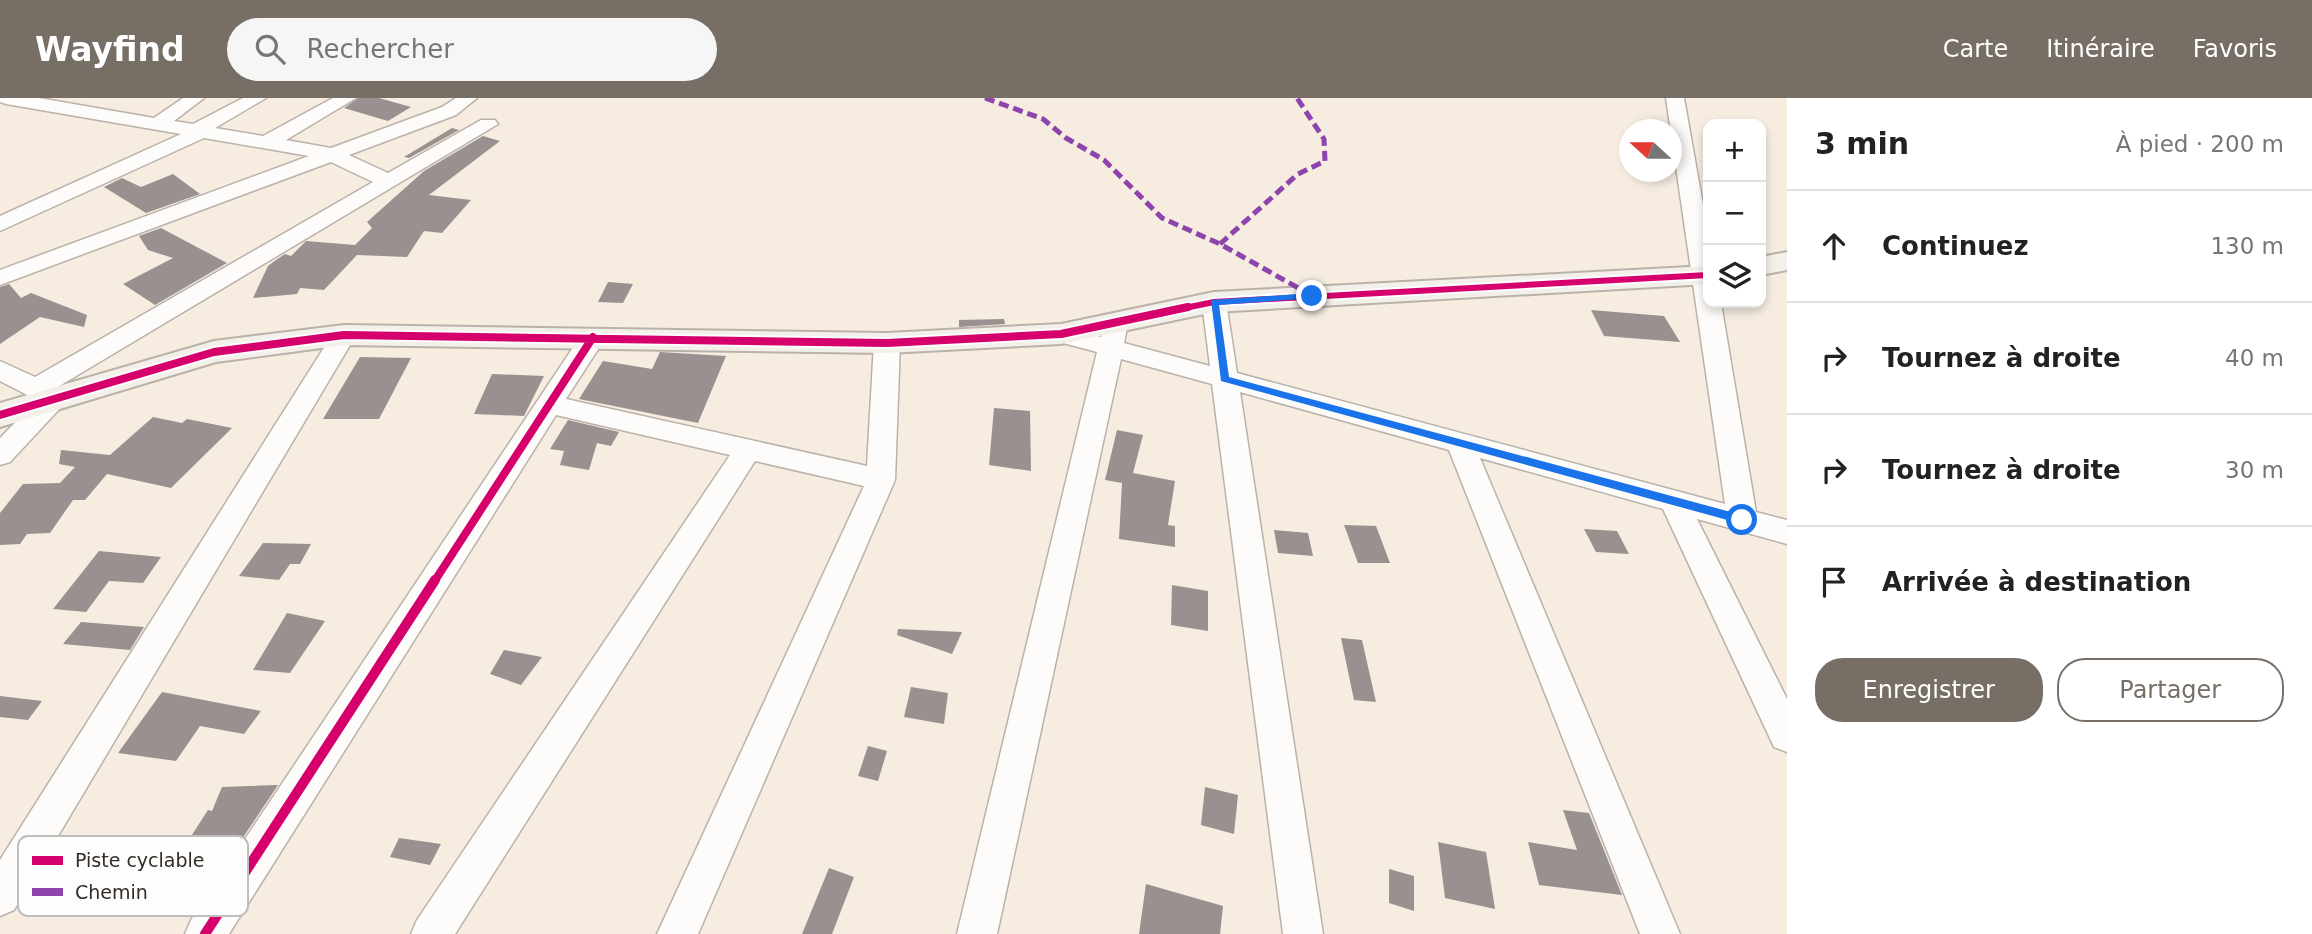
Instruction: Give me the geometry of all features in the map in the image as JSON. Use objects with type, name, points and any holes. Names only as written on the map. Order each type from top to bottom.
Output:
[{"type":"street","points":[[6,98],[331,154],[388,181]]},
{"type":"street","points":[[157,124],[195,98]]},
{"type":"street","points":[[0,225],[198,131],[257,98]]},
{"type":"street","points":[[265,143],[347,98]]},
{"type":"street","points":[[0,278],[449,111],[468,98]]},
{"type":"street","points":[[1675,98],[1703,264]]},
{"type":"street","points":[[0,415],[45,393],[388,181],[488,124]]},
{"type":"street","points":[[1766,265],[1787,261]]},
{"type":"street","points":[[1114,336],[1214,302],[1703,288]]},
{"type":"street","points":[[1214,302],[1304,934]]},
{"type":"street","points":[[1710,308],[1742,520]]},
{"type":"street","points":[[0,455],[45,393],[214,352],[344,335],[887,343],[1060,334],[1114,336],[1225,379],[1787,532]]},
{"type":"street","points":[[37,836],[344,335]]},
{"type":"street","points":[[977,934],[1114,336]]},
{"type":"street","points":[[248,868],[593,338]]},
{"type":"street","points":[[677,934],[881,480],[887,343]]},
{"type":"street","points":[[0,370],[45,393]]},
{"type":"street","points":[[549,404],[881,480]]},
{"type":"street","points":[[1460,443],[1660,934]]},
{"type":"street","points":[[431,934],[748,450]]},
{"type":"street","points":[[1674,502],[1787,736]]},
{"type":"street","points":[[0,896],[18,867]]},
{"type":"street","points":[[205,934],[217,916]]},
{"type":"building","points":[[358,98],[379,98],[411,107],[388,121],[344,108]]},
{"type":"building","points":[[452,128],[459,130],[409,158],[404,157]]},
{"type":"building","points":[[483,136],[500,141],[429,195],[471,200],[442,233],[424,231],[407,257],[357,255],[324,290],[300,288],[297,294],[253,298],[268,266],[276,260],[285,254],[291,256],[306,241],[355,245],[372,228],[367,222],[424,171]]},
{"type":"building","points":[[173,174],[200,194],[146,213],[104,187],[122,178],[141,187]]},
{"type":"building","points":[[161,228],[227,263],[155,305],[123,284],[173,258],[148,250],[139,236]]},
{"type":"building","points":[[608,282],[633,284],[623,303],[598,302]]},
{"type":"building","points":[[9,284],[21,298],[31,293],[87,315],[84,327],[40,317],[0,344],[0,287]]},
{"type":"building","points":[[1591,310],[1664,316],[1680,342],[1604,336]]},
{"type":"building","points":[[1004,319],[1005,324],[959,327],[959,320]]},
{"type":"building","points":[[660,352],[726,356],[698,423],[579,399],[603,361],[652,369]]},
{"type":"building","points":[[360,357],[411,358],[379,419],[323,419]]},
{"type":"building","points":[[492,374],[544,376],[524,416],[474,414]]},
{"type":"building","points":[[994,408],[1030,411],[1031,471],[989,465]]},
{"type":"building","points":[[153,417],[182,423],[187,419],[232,428],[171,488],[107,474],[85,500],[73,500],[50,533],[27,534],[20,544],[0,545],[0,513],[23,484],[60,483],[75,467],[59,464],[61,450],[110,455]]},
{"type":"building","points":[[568,420],[619,432],[611,446],[597,443],[589,470],[560,465],[564,451],[550,449]]},
{"type":"building","points":[[1117,430],[1143,435],[1133,473],[1175,481],[1168,525],[1175,526],[1175,547],[1119,539],[1122,483],[1105,480]]},
{"type":"building","points":[[1344,525],[1376,526],[1390,563],[1358,563]]},
{"type":"building","points":[[1584,529],[1617,531],[1629,554],[1596,552]]},
{"type":"building","points":[[1274,530],[1308,533],[1313,556],[1278,553]]},
{"type":"building","points":[[263,543],[311,544],[300,564],[290,564],[279,580],[239,576]]},
{"type":"building","points":[[99,551],[161,557],[143,583],[109,581],[86,612],[53,609]]},
{"type":"building","points":[[1172,585],[1208,591],[1208,631],[1171,625]]},
{"type":"building","points":[[287,613],[325,621],[290,673],[253,670]]},
{"type":"building","points":[[81,622],[144,627],[130,650],[63,644]]},
{"type":"building","points":[[898,629],[962,632],[952,654],[897,635]]},
{"type":"building","points":[[1341,638],[1362,640],[1376,702],[1354,700]]},
{"type":"building","points":[[504,650],[542,657],[521,685],[490,674]]},
{"type":"building","points":[[911,687],[948,693],[944,724],[904,717]]},
{"type":"building","points":[[162,692],[261,711],[244,734],[200,726],[176,761],[118,753]]},
{"type":"building","points":[[0,696],[42,701],[28,720],[0,717]]},
{"type":"building","points":[[868,746],[887,751],[878,781],[858,776]]},
{"type":"building","points":[[278,785],[244,836],[191,836],[208,810],[212,811],[222,787]]},
{"type":"building","points":[[1205,787],[1238,795],[1234,834],[1201,825]]},
{"type":"building","points":[[1563,810],[1589,813],[1622,895],[1539,885],[1528,842],[1577,850]]},
{"type":"building","points":[[399,838],[441,844],[430,865],[390,857]]},
{"type":"building","points":[[1438,842],[1486,852],[1495,909],[1445,898]]},
{"type":"building","points":[[829,868],[854,877],[832,934],[802,934]]},
{"type":"building","points":[[1389,869],[1414,876],[1414,911],[1389,903]]},
{"type":"building","points":[[1146,884],[1223,906],[1220,934],[1139,934]]},
{"type":"marked path","points":[[985,98],[1043,119],[1066,138],[1104,160],[1162,218],[1220,244],[1309,294]]},
{"type":"marked path","points":[[1220,244],[1298,174],[1325,161],[1324,139],[1297,98]]},
{"type":"cycle path","points":[[0,415],[214,352],[344,335],[887,343],[1061,334],[1214,302],[1703,275]]},
{"type":"cycle path","points":[[248,868],[593,337]]},
{"type":"cycle path","points":[[205,934],[217,916]]},
{"type":"route","points":[[1312,296],[1214,302],[1225,379],[1742,520]]}]
